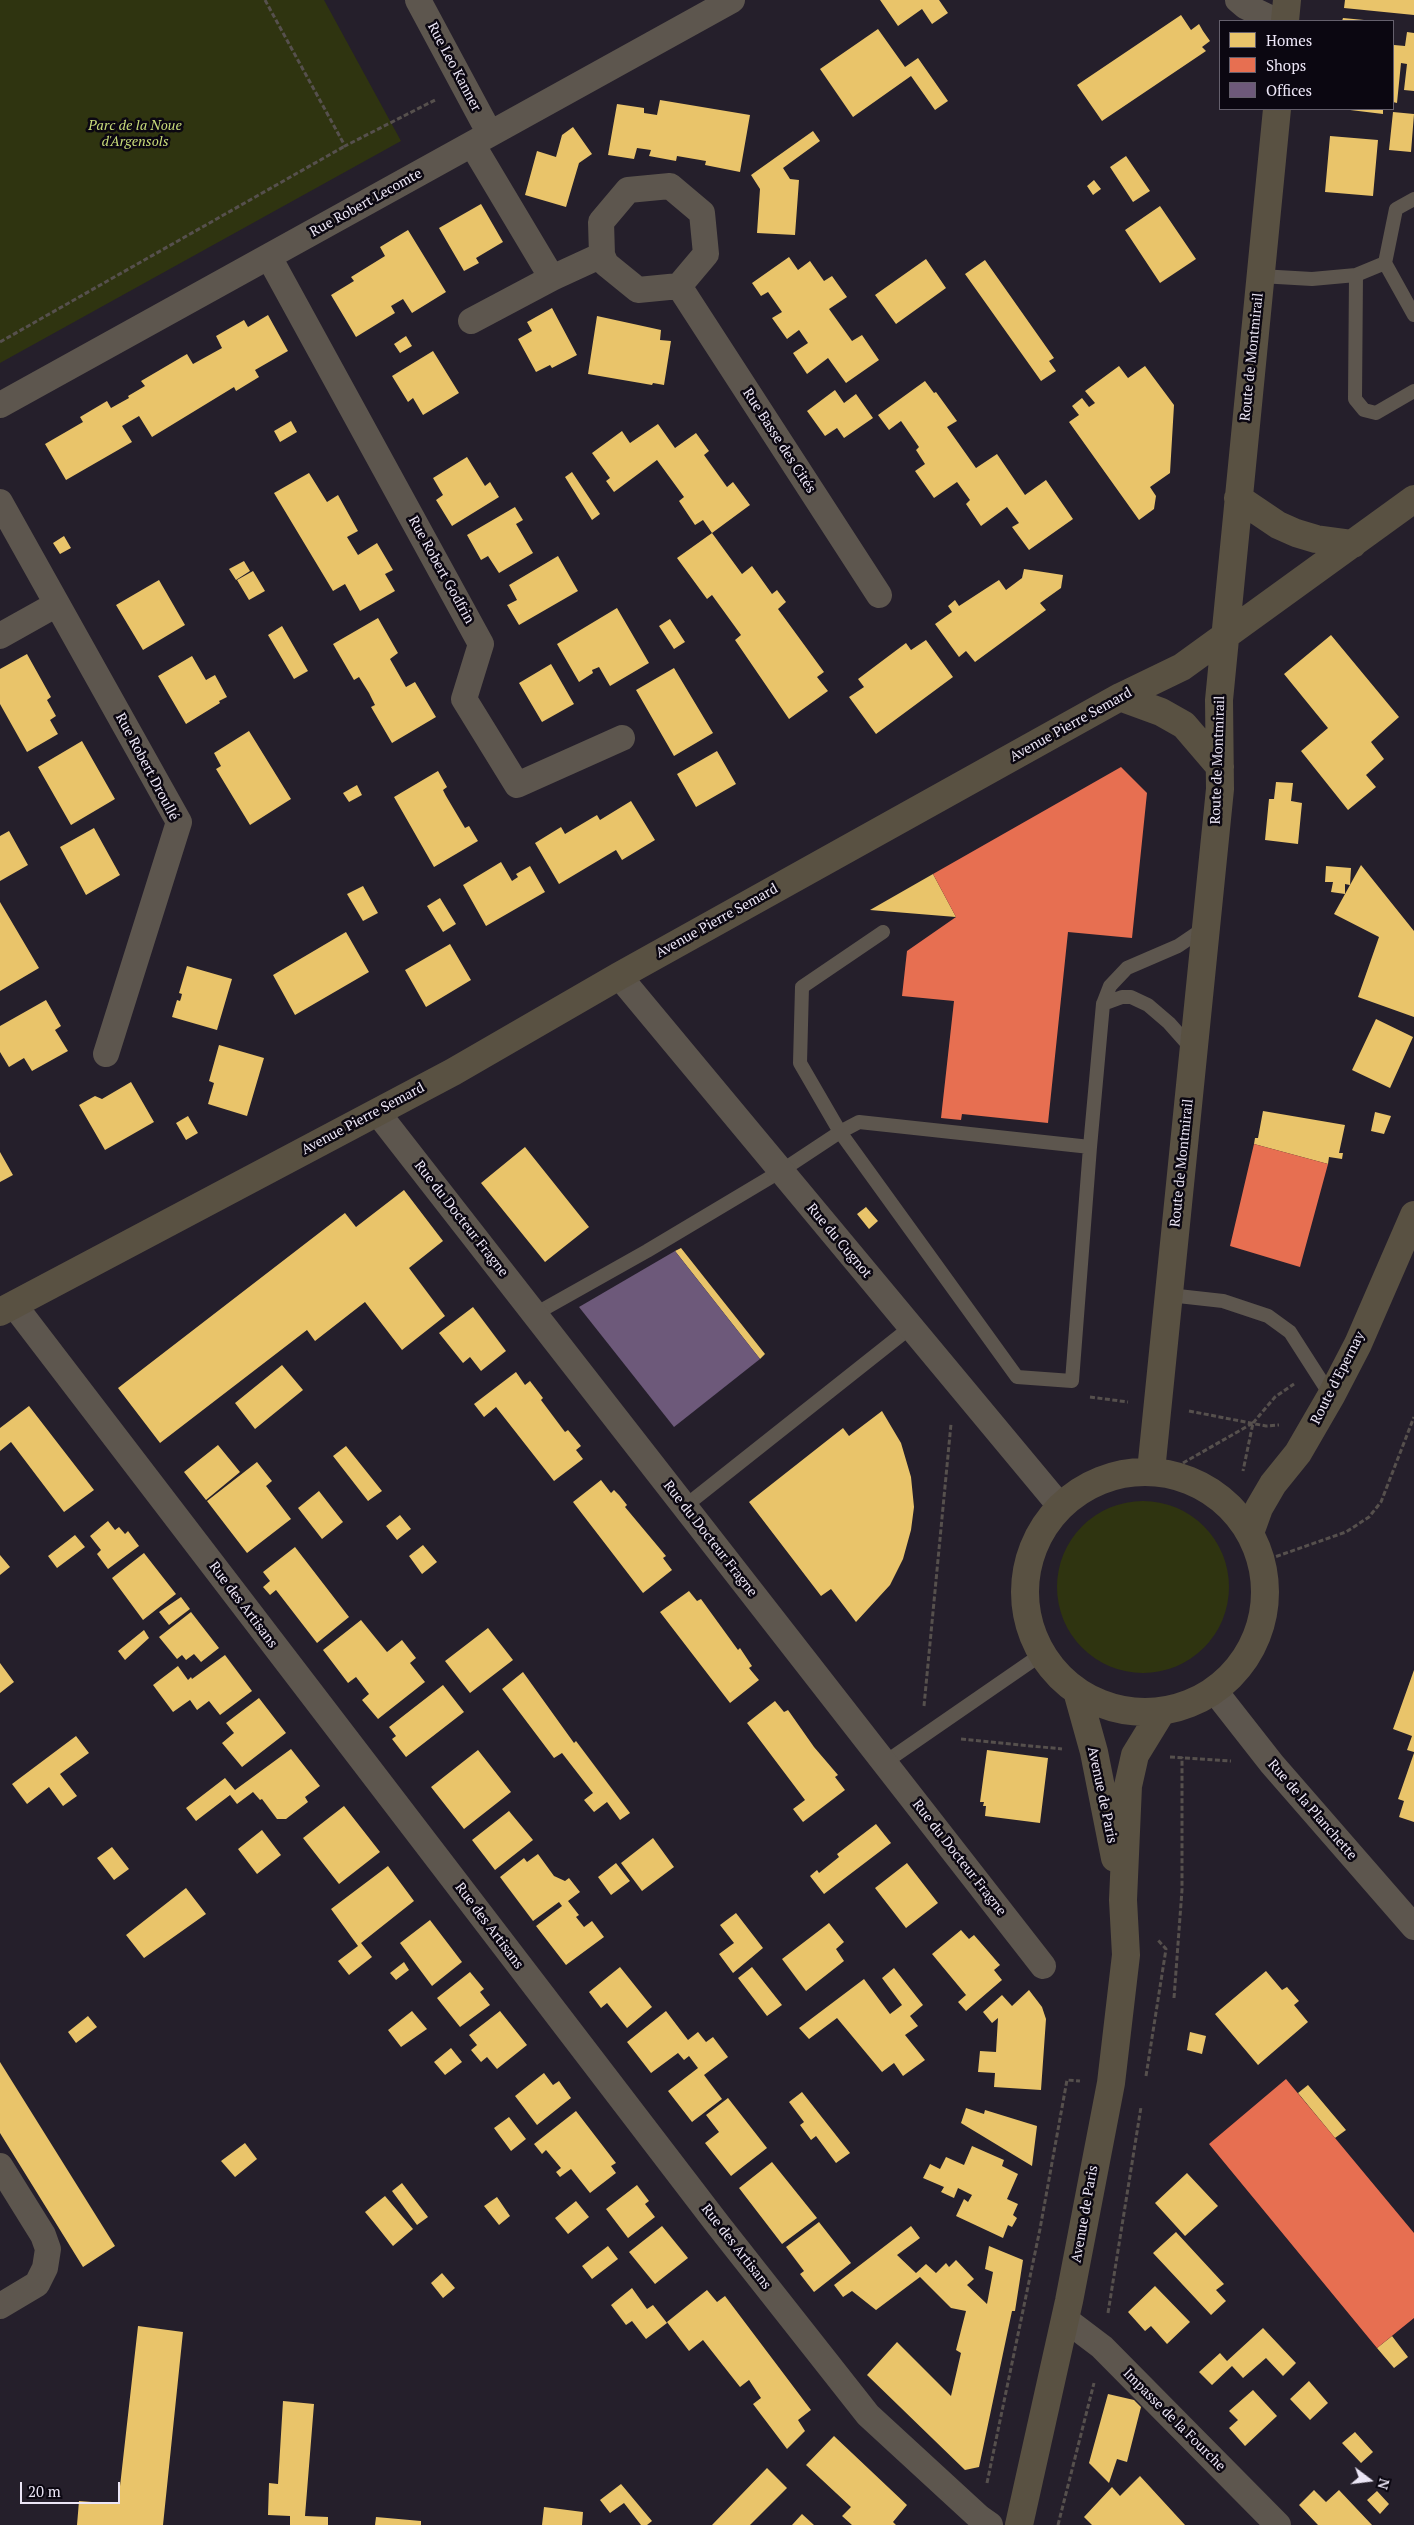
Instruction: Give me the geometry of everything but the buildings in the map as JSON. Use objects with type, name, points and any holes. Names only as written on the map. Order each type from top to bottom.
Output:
[{"type":"main road","points":[[1285,20],[1287,0]]},
{"type":"main road","name":"Route de Montmirail","points":[[1158,1472],[1169,1294],[1220,788],[1219,700],[1277,110]]},
{"type":"main road","points":[[1238,498],[1278,525],[1296,533],[1316,539],[1353,544]]},
{"type":"main road","name":"Avenue Pierre Semard","points":[[7,1308],[453,1072],[619,976],[1120,697],[1182,667],[1414,499]]},
{"type":"main road","points":[[1120,697],[1161,712],[1184,725],[1220,767]]},
{"type":"main road","name":"Route d'Epernay","points":[[1244,1525],[1259,1508],[1268,1492],[1298,1453],[1331,1396],[1358,1344],[1414,1215]]},
{"type":"main road","points":[[1158,1472],[1201,1486],[1218,1496],[1244,1525],[1261,1562],[1265,1598],[1257,1633],[1240,1665],[1214,1690],[1189,1704],[1162,1711],[1132,1712],[1103,1705],[1077,1691],[1057,1675],[1042,1654],[1027,1617],[1025,1577],[1037,1538],[1060,1506],[1087,1486],[1118,1474],[1158,1472]]},
{"type":"main road","name":"Avenue de Paris","points":[[1077,1691],[1094,1752],[1123,1900]]},
{"type":"main road","name":"Avenue de Paris","points":[[1019,2525],[1065,2319],[1111,2083],[1126,1956],[1123,1900],[1128,1786],[1136,1755],[1162,1711]]},
{"type":"street","name":"Rue Leo Kanner","points":[[418,0],[464,85],[481,139]]},
{"type":"street","name":"Rue Robert Lecomte","points":[[0,405],[732,0]]},
{"type":"street","points":[[1238,0],[1245,6],[1274,20]]},
{"type":"street","points":[[481,139],[552,278]]},
{"type":"street","points":[[670,186],[702,213],[706,254],[679,286],[638,290],[606,264],[602,254],[601,222],[628,190],[670,186]]},
{"type":"street","points":[[472,321],[552,278],[602,254]]},
{"type":"street","name":"Rue Robert Godfrin","points":[[269,256],[481,644],[464,699],[517,785],[622,738]]},
{"type":"street","name":"Rue Basse des Cités","points":[[679,286],[879,595]]},
{"type":"street","name":"Rue Robert Droullé","points":[[0,502],[180,822],[106,1054]]},
{"type":"street","points":[[0,636],[57,604]]},
{"type":"street","name":"Rue du Cugnot","points":[[619,976],[1060,1506]]},
{"type":"street","name":"Rue du Docteur Fragne","points":[[377,1112],[1043,1966]]},
{"type":"street","name":"Rue des Artisans","points":[[7,1308],[719,2226],[868,2414],[985,2522]]},
{"type":"street","name":"Rue de la Planchette","points":[[1214,1690],[1272,1764],[1414,1927]]},
{"type":"street","points":[[0,2166],[43,2235],[48,2249],[46,2268],[37,2284],[0,2306]]},
{"type":"street","name":"Impasse de la Fourche","points":[[1065,2319],[1102,2347],[1278,2525]]},
{"type":"lane","points":[[1414,199],[1396,209],[1385,263],[1414,315]]},
{"type":"lane","points":[[1260,276],[1312,279],[1356,275],[1385,263]]},
{"type":"lane","points":[[1356,275],[1355,399],[1364,410],[1376,413],[1414,391]]},
{"type":"lane","points":[[883,932],[802,987],[800,1063],[840,1132],[1017,1377],[1072,1381],[1103,1004],[1110,986],[1127,968],[1178,946],[1207,926]]},
{"type":"lane","points":[[1103,1004],[1122,997],[1131,997],[1148,1005],[1194,1051]]},
{"type":"lane","points":[[535,1314],[647,1251],[859,1122],[1090,1147]]},
{"type":"lane","points":[[1169,1294],[1222,1301],[1268,1316],[1290,1332],[1331,1396]]},
{"type":"lane","points":[[684,1507],[911,1327]]},
{"type":"lane","points":[[884,1763],[1042,1654]]},
{"type":"path","points":[[265,0],[345,146]]},
{"type":"path","points":[[0,342],[345,146],[464,85]]},
{"type":"path","points":[[1261,1562],[1346,1532],[1369,1517],[1381,1502],[1414,1417]]},
{"type":"path","points":[[1158,1472],[1253,1423],[1243,1462],[1244,1525]]},
{"type":"path","points":[[1174,1998],[1182,1890],[1182,1757]]},
{"type":"path","points":[[985,2522],[1067,2080],[1111,2083]]},
{"type":"green space","name":"Parc de la Noue d'Argensols","points":[[0,0],[324,0],[401,141],[0,363]]},
{"type":"green space","points":[[1143,1501],[1160,1503],[1176,1508],[1204,1526],[1222,1554],[1227,1570],[1229,1587],[1227,1604],[1222,1620],[1204,1648],[1176,1666],[1160,1671],[1143,1673],[1126,1671],[1110,1666],[1082,1648],[1064,1620],[1059,1604],[1057,1587],[1059,1570],[1064,1554],[1082,1526],[1110,1508],[1126,1503]]}]
